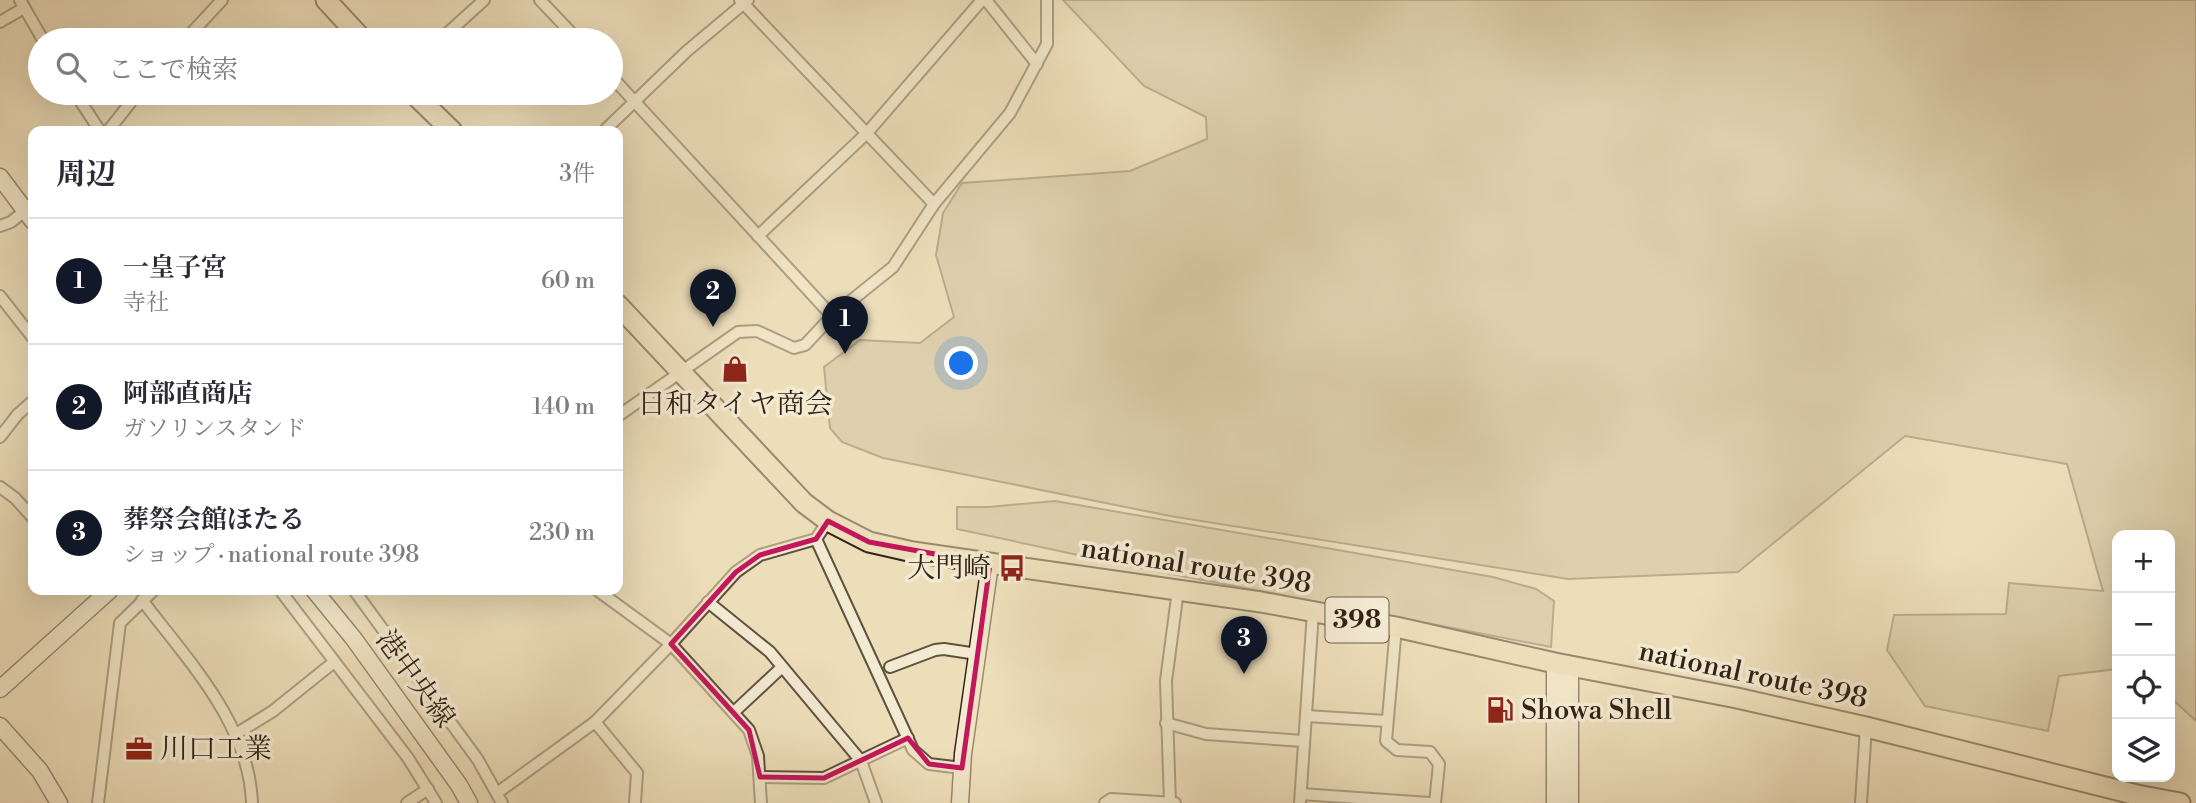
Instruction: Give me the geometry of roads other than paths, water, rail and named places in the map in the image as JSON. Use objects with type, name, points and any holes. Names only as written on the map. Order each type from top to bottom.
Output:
[{"type":"highway","points":[[326,0],[352,28]]},
{"type":"highway","points":[[425,105],[447,126]]},
{"type":"highway","name":"national route 398","points":[[623,310],[791,491],[828,522],[869,542],[913,552],[1178,590],[1396,627],[1866,727],[2137,799],[2180,803]]},
{"type":"street","points":[[196,28],[222,0]]},
{"type":"street","points":[[453,28],[484,0]]},
{"type":"street","points":[[540,0],[567,28]]},
{"type":"street","points":[[758,236],[867,133],[984,0],[1037,64]]},
{"type":"street","points":[[623,413],[738,332],[757,331],[794,348],[800,347],[832,316],[893,267],[934,204],[1010,113],[1047,44],[1047,0]]},
{"type":"street","points":[[609,126],[687,51],[744,1],[934,204]]},
{"type":"street","points":[[0,22],[22,4],[36,28]]},
{"type":"street","points":[[623,89],[832,316]]},
{"type":"street","points":[[83,105],[97,126]]},
{"type":"street","points":[[112,126],[129,105]]},
{"type":"street","points":[[0,177],[28,209]]},
{"type":"street","points":[[0,226],[28,214]]},
{"type":"street","points":[[0,296],[28,332]]},
{"type":"street","points":[[0,437],[28,405]]},
{"type":"street","points":[[0,487],[28,512]]},
{"type":"street","points":[[358,595],[478,761],[499,798],[595,722],[736,572],[760,555],[816,539],[828,522]]},
{"type":"street","points":[[816,539],[914,750],[929,764],[962,768]]},
{"type":"street","points":[[960,803],[962,768],[990,564]]},
{"type":"street","points":[[1170,803],[1166,681],[1178,590]]},
{"type":"street","points":[[0,689],[104,595]]},
{"type":"street","points":[[98,803],[120,623],[148,595]]},
{"type":"street","points":[[284,595],[375,712],[436,803]]},
{"type":"street","name":"港中央線","points":[[318,595],[354,639],[459,785],[469,803]]},
{"type":"street","points":[[604,595],[671,644],[749,730],[754,740],[761,777],[761,803]]},
{"type":"street","points":[[142,600],[205,683],[236,734],[251,783],[252,803]]},
{"type":"street","points":[[708,602],[770,652],[861,761],[876,803]]},
{"type":"street","points":[[1313,612],[1300,799],[1429,803]]},
{"type":"street","points":[[1396,627],[1386,741],[1397,750],[1430,752],[1438,764],[1435,803]]},
{"type":"street","points":[[890,667],[934,650],[977,654]]},
{"type":"street","points":[[236,734],[273,711],[334,662]]},
{"type":"street","points":[[1555,803],[1562,664]]},
{"type":"street","points":[[1562,664],[1570,803]]},
{"type":"street","points":[[734,712],[781,668]]},
{"type":"street","points":[[1306,716],[1387,721]]},
{"type":"street","points":[[595,722],[637,773],[635,803]]},
{"type":"street","points":[[1166,723],[1206,734],[1303,741]]},
{"type":"street","points":[[0,726],[40,771],[59,803]]},
{"type":"street","points":[[1861,803],[1866,727]]},
{"type":"street","points":[[761,777],[824,778],[908,738]]},
{"type":"street","points":[[407,803],[428,789]]},
{"type":"street","points":[[1105,803],[1111,799],[1175,803]]},
{"type":"place","name":"阿部直商店","points":[[713,327]]},
{"type":"place","name":"一皇子宮","points":[[845,354]]},
{"type":"place","name":"日和タイヤ商会","points":[[735,369]]},
{"type":"place","name":"大門崎","points":[[1012,568]]},
{"type":"place","name":"葬祭会館ほたる","points":[[1244,674]]},
{"type":"place","name":"Showa Shell","points":[[1500,710]]},
{"type":"place","name":"川口工業","points":[[139,749]]}]
